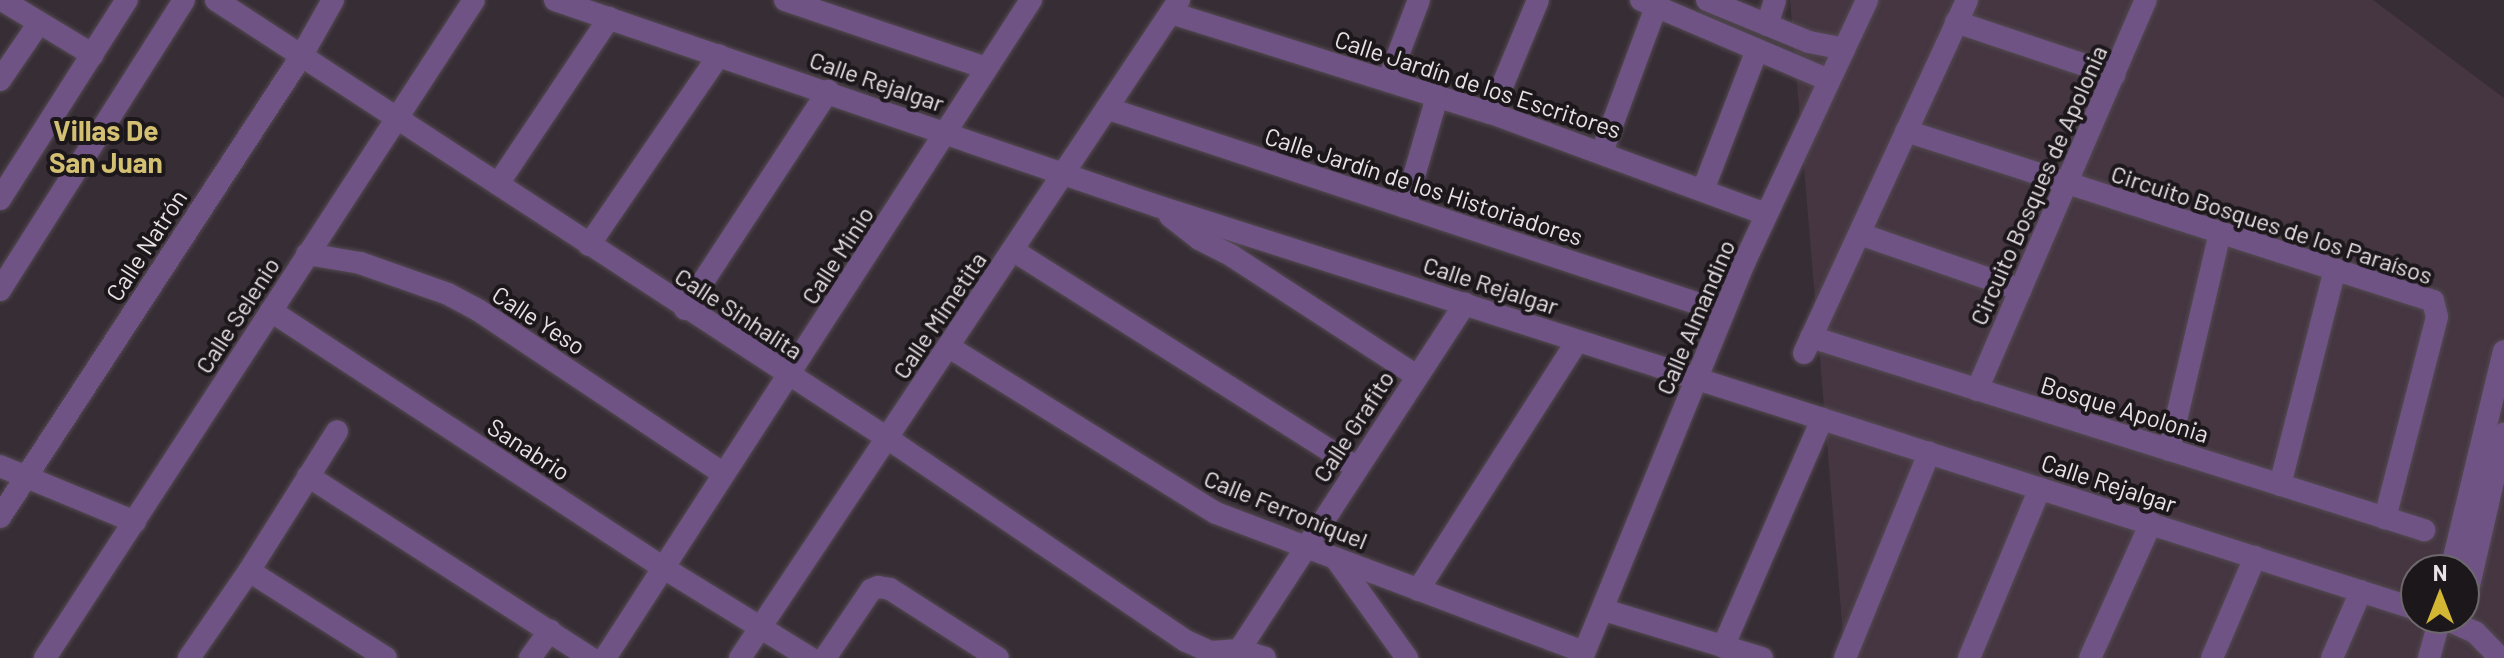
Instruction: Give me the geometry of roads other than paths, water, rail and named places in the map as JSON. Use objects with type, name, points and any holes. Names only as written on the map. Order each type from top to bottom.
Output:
[{"type":"street","points":[[2,0],[93,55]]},
{"type":"street","points":[[0,199],[127,0]]},
{"type":"street","points":[[0,290],[184,0]]},
{"type":"street","name":"Calle Sinhalita","points":[[216,0],[789,377],[887,438],[1186,641],[1211,652],[1265,658]]},
{"type":"street","name":"Calle Natrón","points":[[0,517],[302,55],[333,0]]},
{"type":"street","name":"Calle Selenio","points":[[45,658],[474,0]]},
{"type":"street","name":"Calle Rejalgar","points":[[555,0],[1157,206],[2400,604]]},
{"type":"street","points":[[785,0],[986,68]]},
{"type":"street","name":"Calle Minio","points":[[605,658],[1031,0]]},
{"type":"street","points":[[1388,81],[1419,0]]},
{"type":"street","points":[[1491,113],[1538,0]]},
{"type":"street","points":[[1707,0],[1809,42],[1844,49]]},
{"type":"street","points":[[1767,25],[1775,0]]},
{"type":"street","name":"Calle Almandino","points":[[1583,655],[1604,610],[1723,312],[1867,0]]},
{"type":"street","name":"Bosque Apolonia","points":[[1967,0],[1807,345],[1977,390],[2424,530]]},
{"type":"street","name":"Circuito Bosques de Apolonia","points":[[1977,390],[2146,0]]},
{"type":"street","points":[[1602,152],[1648,3],[1829,80]]},
{"type":"street","name":"Calle Jardín de los Escritores","points":[[1175,6],[1602,152],[1766,214]]},
{"type":"street","name":"Calle Mimetita","points":[[740,658],[1175,6]]},
{"type":"street","points":[[498,184],[609,18]]},
{"type":"street","points":[[1956,22],[2114,75]]},
{"type":"street","points":[[0,80],[39,23]]},
{"type":"street","points":[[1703,190],[1757,50]]},
{"type":"street","points":[[589,245],[719,55]]},
{"type":"street","points":[[685,309],[828,91]]},
{"type":"street","points":[[1405,207],[1437,97]]},
{"type":"street","name":"Calle Jardín de los Historiadores","points":[[1109,109],[1723,312]]},
{"type":"street","name":"Circuito Bosques de los Paraísos","points":[[1906,131],[2426,297],[2437,309],[2385,518]]},
{"type":"street","points":[[1157,206],[1199,239],[1232,256],[1417,376]]},
{"type":"street","points":[[2169,450],[2220,233]]},
{"type":"street","points":[[1860,234],[2021,290]]},
{"type":"street","points":[[1014,251],[1356,467]]},
{"type":"street","name":"Calle Yeso","points":[[307,254],[360,263],[448,294],[478,310],[722,473]]},
{"type":"street","points":[[2280,485],[2335,269]]},
{"type":"street","name":"Calle Grafito","points":[[1236,654],[1465,304]]},
{"type":"street","name":"Sanabrio","points":[[271,311],[662,567],[810,658]]},
{"type":"street","points":[[1418,590],[1577,341]]},
{"type":"street","name":"Calle Ferroníquel","points":[[949,347],[1190,498],[1239,523],[1306,546],[1583,655]]},
{"type":"street","points":[[2455,554],[2504,351]]},
{"type":"street","points":[[1723,647],[1822,419]]},
{"type":"street","points":[[193,657],[337,431]]},
{"type":"street","points":[[2474,554],[2500,469],[2504,434]]},
{"type":"street","points":[[1845,658],[1929,453]]},
{"type":"street","points":[[0,466],[135,522]]},
{"type":"street","points":[[308,476],[590,658]]},
{"type":"street","points":[[1969,658],[2040,488]]},
{"type":"street","points":[[2090,658],[2151,523]]},
{"type":"street","points":[[2212,658],[2255,557]]},
{"type":"street","points":[[1336,559],[1407,658]]},
{"type":"street","points":[[249,571],[386,658]]},
{"type":"street","points":[[825,658],[871,590],[884,587],[998,658]]},
{"type":"street","points":[[2332,658],[2361,591]]},
{"type":"street","points":[[1604,610],[1762,658]]},
{"type":"street","points":[[530,658],[550,630]]},
{"type":"street","points":[[2429,658],[2444,634]]},
{"type":"street","points":[[2478,634],[2500,658]]},
{"type":"district","name":"Villas De San Juan","points":[[106,146]]}]
